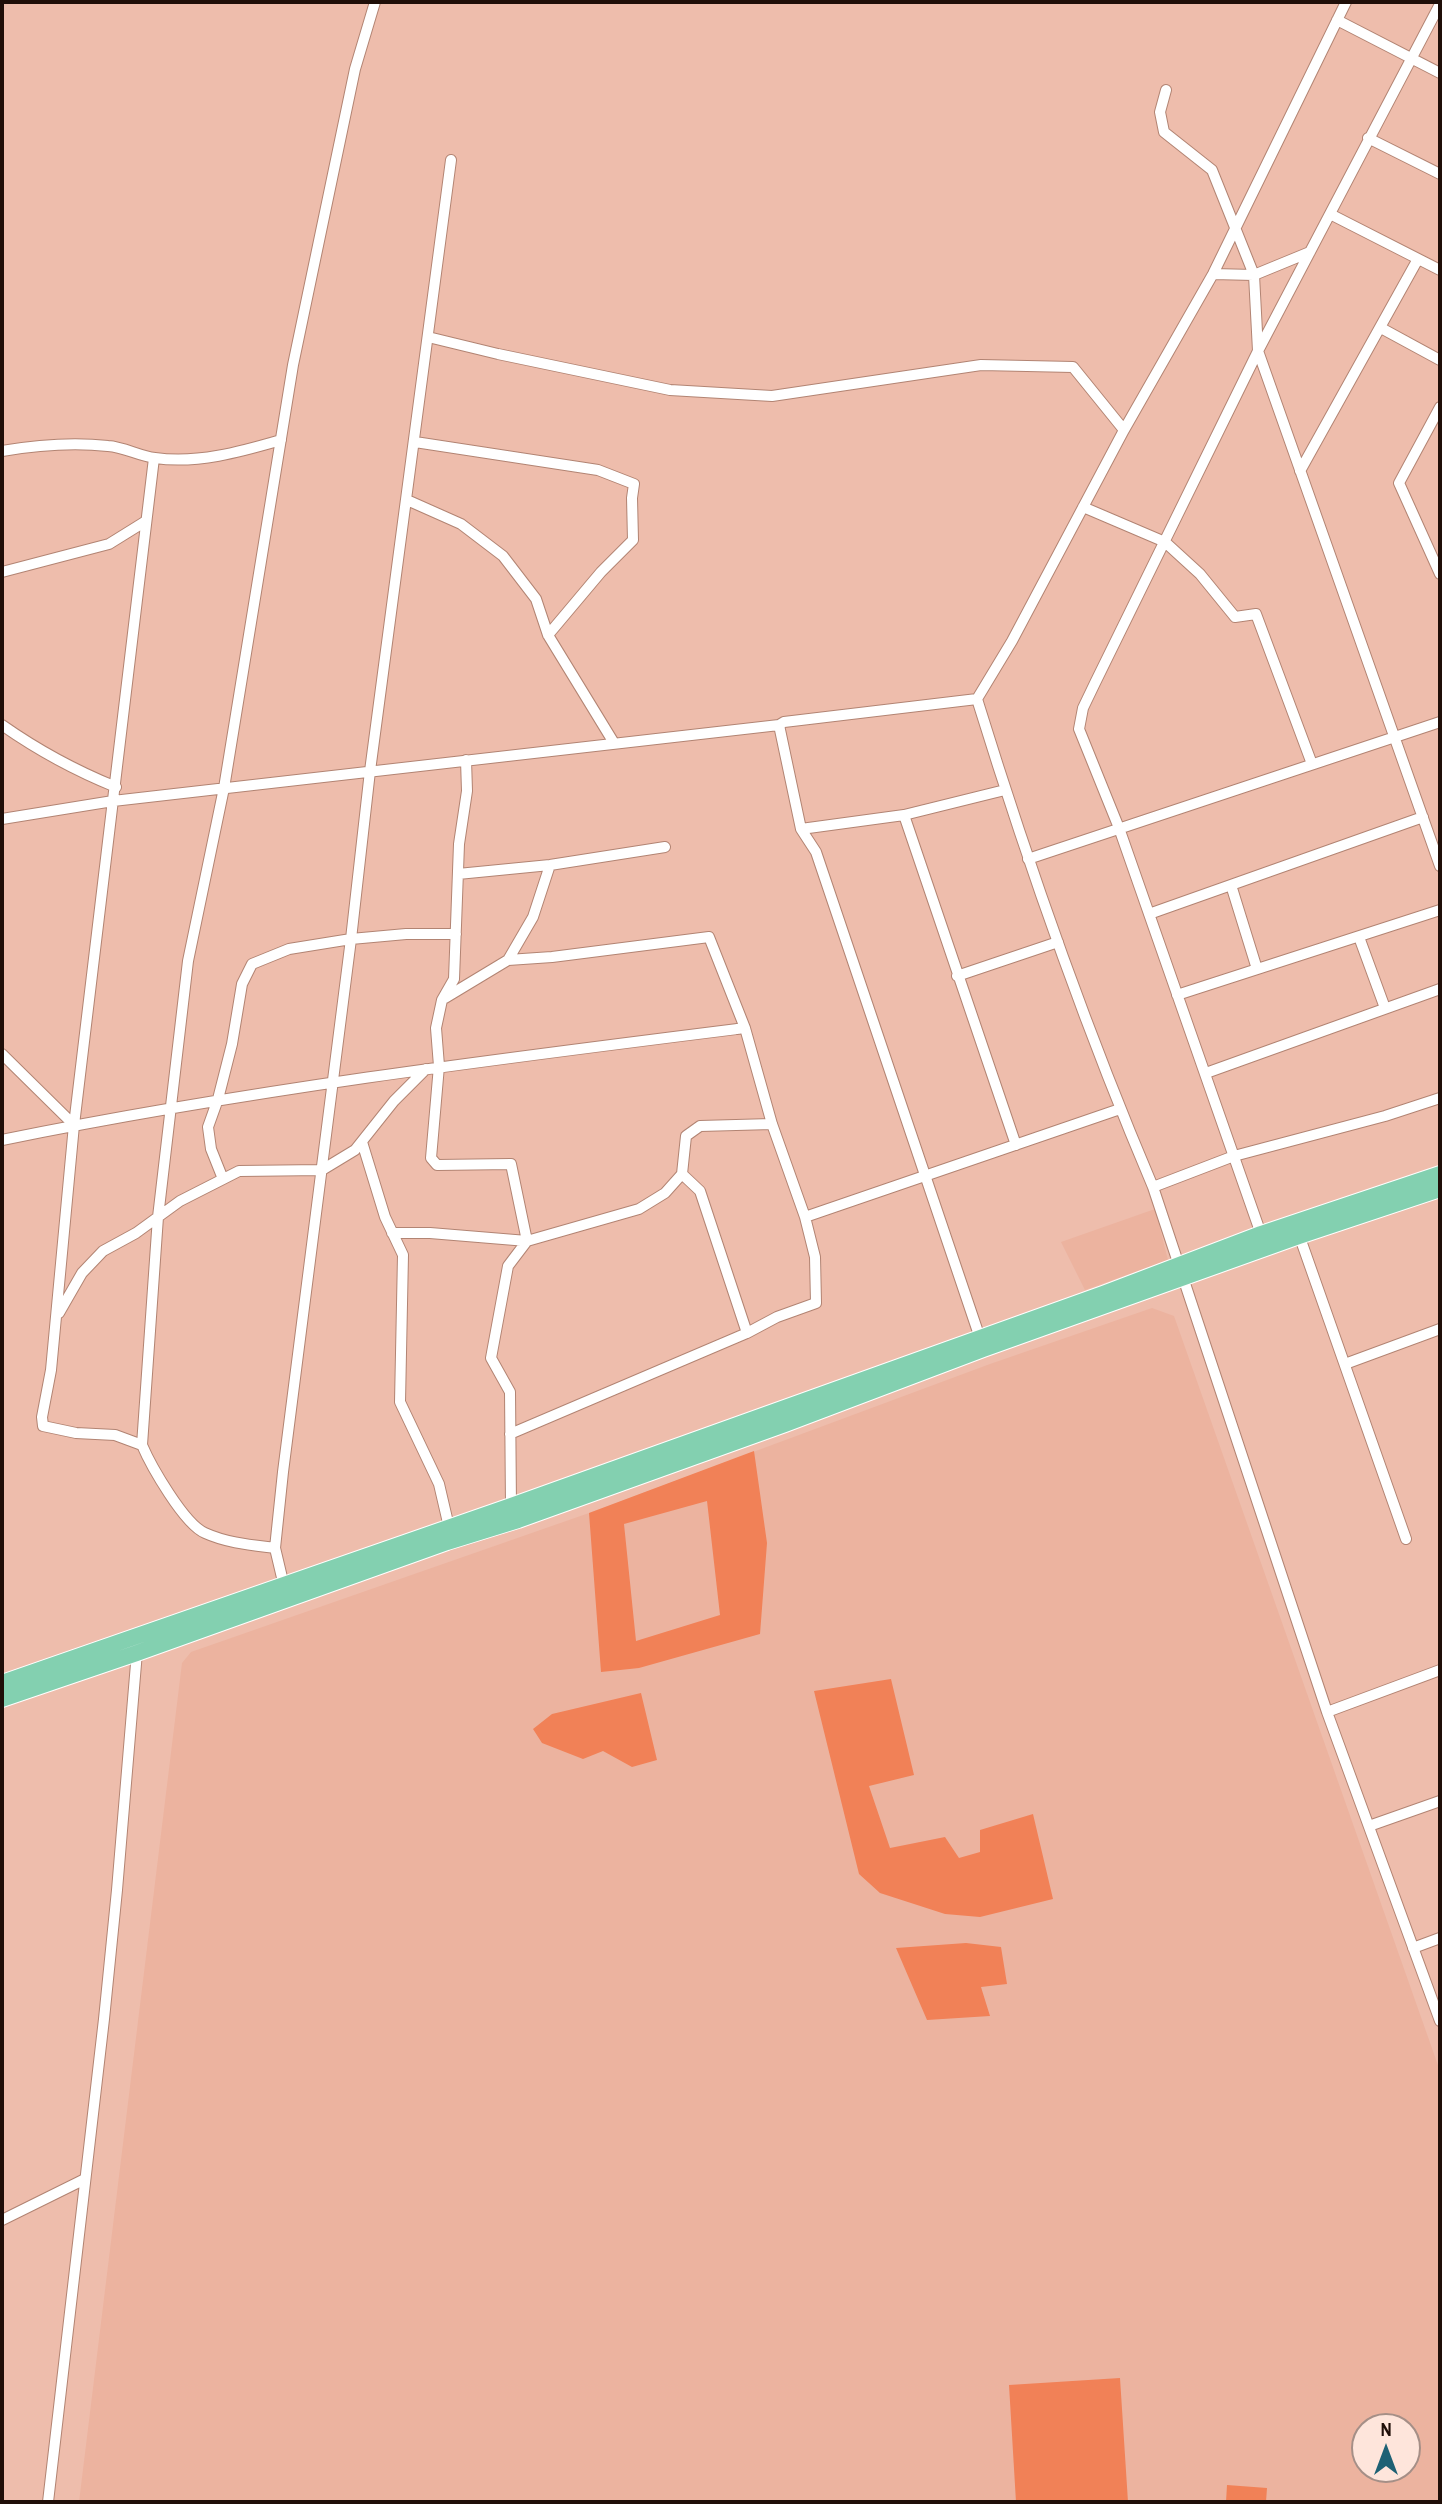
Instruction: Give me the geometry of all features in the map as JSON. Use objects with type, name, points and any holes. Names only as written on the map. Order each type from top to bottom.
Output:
[{"type":"main road","points":[[2,1683],[137,1645],[544,1511],[772,1429],[1440,1174]]},
{"type":"main road","points":[[2,1699],[284,1586],[980,1338],[1180,1272],[1261,1234],[1297,1229],[1440,1189]]},
{"type":"street","points":[[275,1548],[235,1543],[202,1532],[176,1504],[150,1466],[142,1445],[158,1217],[188,961],[224,788],[293,365],[355,69],[375,2]]},
{"type":"street","points":[[1346,2],[1213,274],[1124,430],[1012,641],[977,699],[1028,859],[1120,1109],[1153,1186],[1326,1712],[1440,2021]]},
{"type":"street","points":[[1261,1234],[1119,828],[1079,729],[1083,708],[1095,682],[1258,351],[1440,4]]},
{"type":"street","points":[[1337,20],[1440,73]]},
{"type":"street","points":[[1166,90],[1160,111],[1164,132],[1212,170],[1254,275],[1258,351],[1440,866]]},
{"type":"street","points":[[1368,138],[1440,174]]},
{"type":"street","points":[[284,1586],[275,1548],[370,771],[451,160]]},
{"type":"street","points":[[1330,214],[1440,270]]},
{"type":"street","points":[[1213,274],[1254,275],[1310,252]]},
{"type":"street","points":[[1300,471],[1418,259]]},
{"type":"street","points":[[1381,328],[1440,360]]},
{"type":"street","points":[[428,337],[498,355],[670,390],[772,396],[981,365],[1073,367],[1124,430]]},
{"type":"street","points":[[1440,407],[1399,483],[1440,574]]},
{"type":"street","points":[[2,451],[45,444],[110,446],[154,458],[209,458],[281,440]]},
{"type":"street","points":[[415,442],[598,470],[634,484],[633,540],[601,572],[548,635]]},
{"type":"street","points":[[142,1445],[114,1435],[76,1433],[43,1426],[42,1417],[51,1370],[74,1125],[154,458]]},
{"type":"street","points":[[407,500],[461,524],[503,556],[536,600],[548,635],[614,743]]},
{"type":"street","points":[[1083,507],[1166,542],[1200,575],[1235,617],[1256,614],[1312,764]]},
{"type":"street","points":[[2,572],[109,544],[146,521]]},
{"type":"street","points":[[2,819],[224,788],[779,725],[784,722],[883,709],[977,699]]},
{"type":"street","points":[[1028,859],[1440,722]]},
{"type":"street","points":[[2,725],[38,751],[116,788]]},
{"type":"street","points":[[779,725],[801,829],[816,852],[980,1338]]},
{"type":"street","points":[[466,760],[467,790],[459,844],[454,979],[442,1000],[436,1028],[439,1066],[430,1158],[437,1165],[511,1164],[527,1241],[508,1266],[491,1358],[510,1392],[511,1506]]},
{"type":"street","points":[[801,829],[904,814],[1005,790]]},
{"type":"street","points":[[904,814],[1016,1145]]},
{"type":"street","points":[[1149,914],[1423,817]]},
{"type":"street","points":[[458,874],[550,865],[665,847]]},
{"type":"street","points":[[508,960],[533,917],[550,865]]},
{"type":"street","points":[[1231,885],[1257,969]]},
{"type":"street","points":[[1177,995],[1440,910]]},
{"type":"street","points":[[223,1179],[211,1149],[208,1127],[232,1044],[242,984],[252,964],[289,949],[351,939],[406,934],[456,934]]},
{"type":"street","points":[[442,1000],[508,960],[709,937],[745,1028],[772,1124],[805,1217],[816,1257],[816,1303],[777,1317],[747,1334],[510,1434]]},
{"type":"street","points":[[1359,937],[1385,1009]]},
{"type":"street","points":[[957,976],[1058,942]]},
{"type":"street","points":[[1206,1073],[1440,989]]},
{"type":"street","points":[[2,1140],[218,1099],[439,1066],[745,1028]]},
{"type":"street","points":[[2,1054],[74,1125]]},
{"type":"street","points":[[56,1317],[82,1273],[103,1251],[136,1233],[180,1201],[239,1171],[322,1170],[355,1150],[394,1101],[426,1068]]},
{"type":"street","points":[[1153,1186],[1234,1156],[1385,1116],[1440,1097]]},
{"type":"street","points":[[805,1217],[1120,1109]]},
{"type":"street","points":[[392,1233],[430,1233],[527,1241],[639,1209],[665,1193],[682,1174],[686,1136],[700,1126],[772,1124]]},
{"type":"street","points":[[362,1142],[385,1217],[403,1255],[400,1402],[439,1484],[449,1527]]},
{"type":"street","points":[[682,1174],[700,1191],[747,1334]]},
{"type":"street","points":[[1297,1229],[1406,1539]]},
{"type":"street","points":[[1345,1364],[1440,1329]]},
{"type":"street","points":[[48,2502],[117,1890],[137,1645]]},
{"type":"street","points":[[1326,1712],[1440,1671]]},
{"type":"street","points":[[1369,1826],[1440,1801]]},
{"type":"street","points":[[1413,1948],[1440,1938]]},
{"type":"street","points":[[2,2220],[85,2179]]},
{"type":"shaded area","points":[[1155,1209],[1168,1260],[1085,1290],[1061,1242]]},
{"type":"shaded area","points":[[1152,1308],[1174,1316],[1440,2071],[1440,2502],[79,2502],[182,1663],[191,1652],[589,1513],[990,1364]]},
{"type":"shaded area","points":[[754,1451],[767,1543],[760,1634],[639,1668],[601,1672],[589,1513]],"holes":[[[707,1501],[720,1615],[636,1641],[624,1524]]]},
{"type":"shaded area","points":[[891,1679],[914,1775],[869,1786],[890,1848],[945,1837],[959,1858],[980,1852],[980,1830],[1033,1814],[1053,1899],[980,1917],[945,1914],[880,1893],[859,1874],[814,1691]]},
{"type":"shaded area","points":[[641,1693],[657,1760],[632,1767],[603,1751],[583,1759],[542,1743],[533,1729],[552,1714]]},
{"type":"shaded area","points":[[966,1943],[1001,1947],[1007,1984],[981,1987],[990,2016],[927,2020],[896,1948]]},
{"type":"shaded area","points":[[1120,2378],[1128,2502],[1016,2502],[1009,2385]]},
{"type":"shaded area","points":[[1227,2485],[1267,2488],[1266,2502],[1226,2502]]}]
